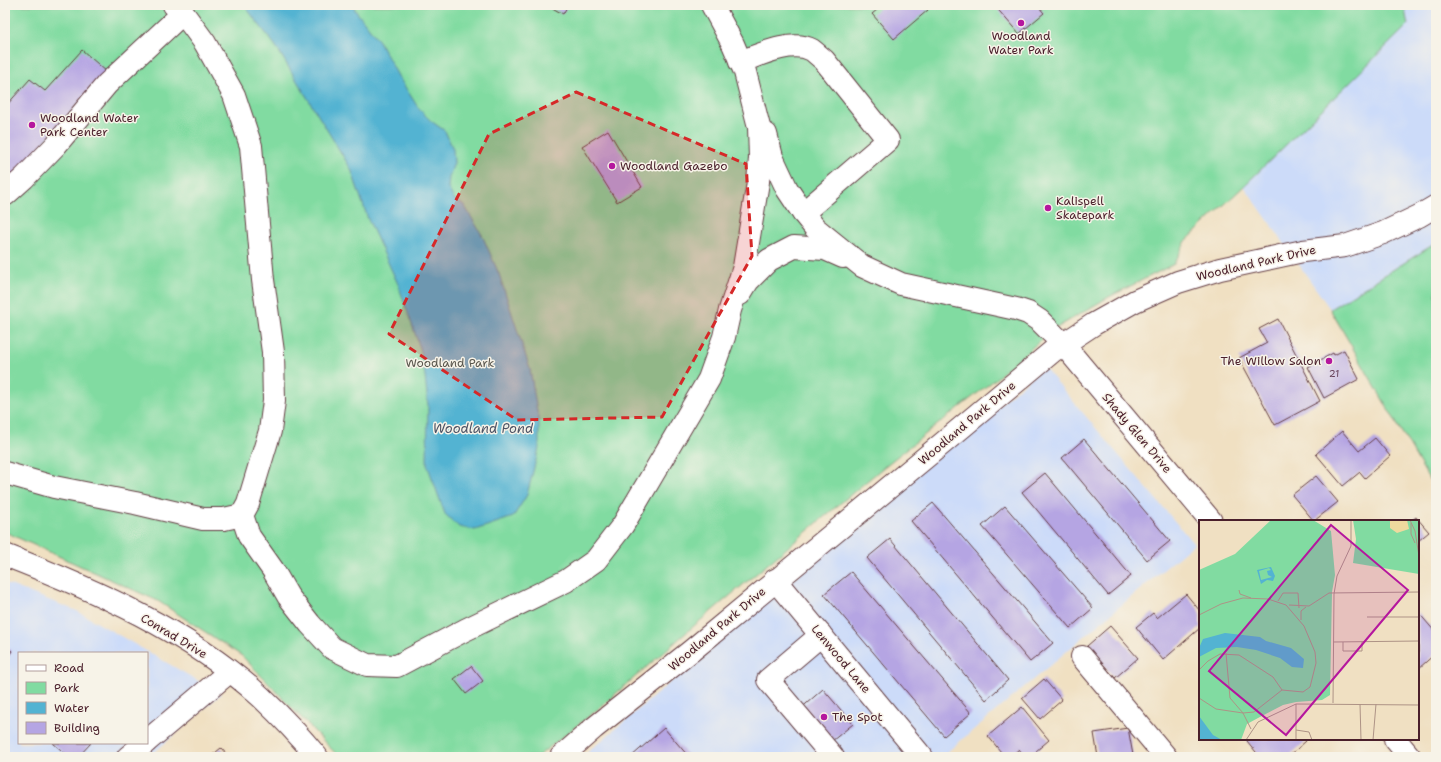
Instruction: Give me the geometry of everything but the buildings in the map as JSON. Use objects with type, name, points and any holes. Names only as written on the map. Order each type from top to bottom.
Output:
[{"type":"street","points":[[5,195],[56,145],[107,84],[179,9],[205,44],[234,94],[251,146],[263,280],[273,352],[274,401],[270,431],[248,504],[242,515],[248,536],[273,570],[288,596],[332,648],[367,665],[397,666],[566,581],[596,560],[623,525],[709,379],[724,337],[730,310],[744,267],[758,182],[760,158],[759,127],[744,72],[733,44],[712,5]]},
{"type":"street","points":[[740,62],[780,47],[795,46],[811,50],[824,60],[888,140],[803,213]]},
{"type":"street","points":[[756,113],[768,139],[772,157],[787,189],[803,213],[815,228],[862,266]]},
{"type":"street","name":"Woodland Park Drive","points":[[561,757],[594,728],[691,651],[1053,351],[1094,324],[1135,300],[1178,282],[1220,269],[1303,251],[1345,246],[1383,233],[1436,206]]},
{"type":"street","points":[[730,310],[748,281],[769,260],[794,247],[825,249],[862,266]]},
{"type":"street","name":"Shady Glen Drive","points":[[862,266],[901,284],[1028,313],[1040,321],[1063,344],[1210,520]]},
{"type":"street","points":[[5,473],[54,487],[135,503],[203,519],[224,519],[242,515]]},
{"type":"street","name":"Conrad Drive","points":[[5,555],[46,571],[124,607],[177,636],[229,672],[261,697],[317,757]]},
{"type":"street","name":"Lenwood Lane","points":[[775,580],[821,635],[911,753]]},
{"type":"street","points":[[821,635],[768,680],[832,757]]},
{"type":"street","points":[[1082,657],[1166,757]]},
{"type":"street","points":[[148,740],[229,672]]},
{"type":"street","points":[[1396,740],[1410,757]]},
{"type":"street","points":[[128,757],[144,744]]},
{"type":"highlighted area","points":[[576,92],[746,164],[752,256],[662,417],[517,420],[389,334],[489,134]]},
{"type":"shaded area","points":[[1404,5],[1436,5],[1436,243],[1330,309],[1244,186],[1407,25]]},
{"type":"shaded area","points":[[1044,367],[1194,544],[946,753],[949,757],[582,757]]},
{"type":"shaded area","points":[[5,583],[77,611],[221,694],[149,757],[5,757]]},
{"type":"green space","name":"Woodland Park","points":[[5,5],[1404,5],[1408,25],[1186,241],[1174,264],[1107,298],[1053,330],[993,381],[885,466],[695,625],[597,710],[537,757],[339,757],[242,656],[158,601],[5,532]]},
{"type":"green space","points":[[1436,243],[1436,491],[1330,309]]},
{"type":"water","name":"Woodland Pond","points":[[244,5],[354,5],[355,10],[379,41],[398,76],[419,109],[431,121],[445,131],[453,149],[454,163],[449,177],[448,188],[454,199],[464,205],[482,235],[499,274],[530,369],[539,423],[539,448],[527,495],[513,517],[475,530],[459,527],[445,514],[427,464],[428,405],[421,351],[398,284],[368,219],[351,169],[275,45]]},
{"type":"place","name":"Woodland Water Park","points":[[1021,23]]},
{"type":"place","name":"Woodland Water Park Center","points":[[32,125]]},
{"type":"place","name":"Woodland Gazebo","points":[[612,166]]},
{"type":"place","name":"Kalispell Skatepark","points":[[1048,208]]},
{"type":"place","name":"The Willow Salon","points":[[1329,361]]},
{"type":"place","name":"The Spot","points":[[824,717]]}]
